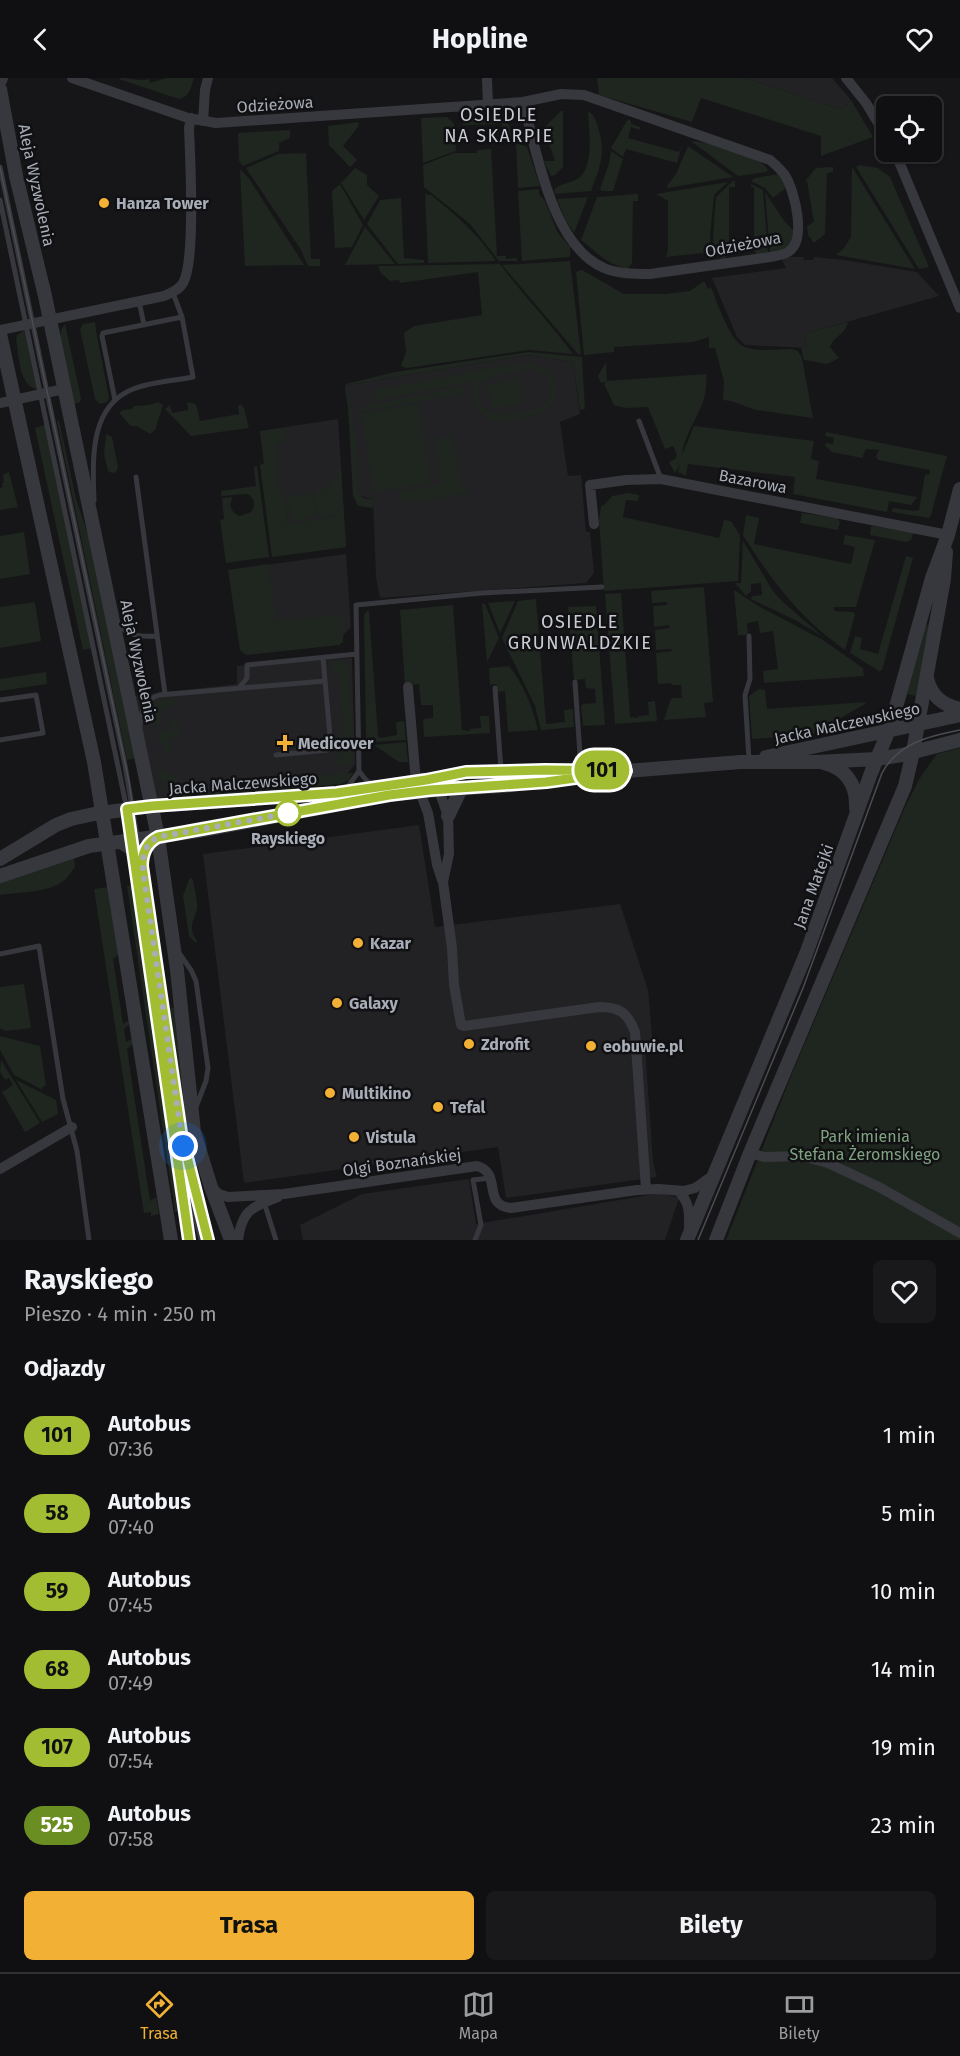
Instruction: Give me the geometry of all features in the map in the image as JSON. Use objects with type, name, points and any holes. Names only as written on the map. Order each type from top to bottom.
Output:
[{"type":"street","name":"Odzieżowa","points":[[72,78],[203,122],[237,122],[523,102],[561,94],[584,95],[770,160],[786,176],[791,188],[799,230],[797,242],[789,252],[770,257],[659,273],[634,274],[603,267],[580,250],[559,220],[523,102]]},
{"type":"street","points":[[203,122],[208,78]]},
{"type":"street","points":[[846,78],[876,120]]},
{"type":"street","points":[[487,80],[488,104]]},
{"type":"street","name":"Aleja Wyzwolenia","points":[[2,85],[16,176],[49,319],[158,837],[174,946],[192,1117],[199,1151],[231,1240]]},
{"type":"street","points":[[171,1240],[94,762],[0,332],[49,319],[139,301],[172,292],[183,283],[187,271],[191,203],[190,118]]},
{"type":"street","points":[[899,162],[960,308]]},
{"type":"street","points":[[0,403],[64,389]]},
{"type":"street","name":"Bazarowa","points":[[594,524],[590,485],[626,480],[661,479],[948,535]]},
{"type":"street","name":"Jana Matejki","points":[[688,1238],[806,954],[855,817],[890,730],[932,578],[948,535],[960,489]]},
{"type":"street","name":"Jana Matejki","points":[[716,1240],[750,1153],[905,786],[944,579],[948,535]]},
{"type":"street","name":"Jacka Malczewskiego","points":[[927,673],[929,686],[936,697],[945,704],[960,709]]},
{"type":"street","points":[[408,687],[417,786],[428,813],[437,865],[443,882],[459,1021],[464,1026],[599,1006],[610,1006],[622,1011],[630,1019],[635,1032],[646,1189]]},
{"type":"street","name":"Jacka Malczewskiego","points":[[745,761],[960,715]]},
{"type":"street","name":"Jacka Malczewskiego","points":[[436,784],[460,789],[745,761],[816,762],[877,759],[960,740]]},
{"type":"street","name":"Jacka Malczewskiego","points":[[816,762],[833,766],[850,778],[855,792],[855,817]]},
{"type":"street","name":"Jacka Malczewskiego","points":[[152,806],[436,784],[466,772],[626,771]]},
{"type":"street","points":[[436,784],[448,816],[449,854],[443,882]]},
{"type":"street","name":"Jacka Malczewskiego","points":[[158,837],[332,805],[417,786]]},
{"type":"street","points":[[448,816],[460,789]]},
{"type":"street","points":[[0,859],[61,823],[102,813],[152,806]]},
{"type":"street","points":[[0,876],[74,850],[107,843],[158,837]]},
{"type":"street","points":[[0,1169],[72,1126]]},
{"type":"street","points":[[750,1153],[764,1157],[802,1156],[828,1163],[879,1187],[960,1233]]},
{"type":"street","name":"Olgi Boznańskiej","points":[[211,1187],[219,1194],[228,1197],[263,1198],[471,1167],[482,1168],[490,1178]]},
{"type":"street","points":[[490,1178],[495,1200],[502,1207],[511,1208],[646,1189],[678,1191],[695,1188],[715,1174]]},
{"type":"street","points":[[678,1191],[688,1206],[688,1238]]},
{"type":"street","points":[[238,1240],[245,1214],[263,1198]]},
{"type":"lane","points":[[0,167],[29,324]]},
{"type":"lane","points":[[0,200],[44,394],[130,809],[181,1133],[208,1240]]},
{"type":"lane","points":[[94,529],[95,439],[102,418],[115,400],[132,389],[193,377],[182,317],[176,297],[172,292]]},
{"type":"lane","points":[[139,301],[144,325]]},
{"type":"lane","points":[[115,400],[102,336],[107,332],[182,317]]},
{"type":"lane","points":[[639,421],[661,479]]},
{"type":"lane","points":[[136,477],[165,694]]},
{"type":"lane","points":[[378,788],[366,780],[359,771],[356,605],[482,593],[602,586]]},
{"type":"lane","points":[[112,616],[122,628],[131,634],[139,637],[157,636]]},
{"type":"lane","points":[[745,761],[746,695],[750,679],[749,636]]},
{"type":"lane","points":[[239,688],[247,678],[244,665],[357,654]]},
{"type":"lane","points":[[276,755],[328,750],[330,747],[323,658]]},
{"type":"lane","points":[[140,746],[140,721],[144,705],[151,699],[165,694],[325,681]]},
{"type":"lane","points":[[575,681],[581,770]]},
{"type":"lane","points":[[495,688],[501,770]]},
{"type":"lane","points":[[0,700],[36,695],[43,733],[0,740]]},
{"type":"lane","name":"Jacka Malczewskiego","points":[[337,793],[350,785],[359,771]]},
{"type":"lane","points":[[158,837],[145,848],[140,871],[189,1240]]},
{"type":"lane","points":[[107,843],[128,852],[140,871]]},
{"type":"lane","points":[[0,954],[39,946],[63,1099],[72,1126],[89,1240]]},
{"type":"lane","points":[[174,946],[196,981],[208,1068],[206,1081],[192,1117]]},
{"type":"lane","points":[[175,1136],[201,1240]]},
{"type":"lane","points":[[475,1240],[481,1225],[473,1180],[490,1178]]},
{"type":"lane","points":[[263,1198],[276,1240]]},
{"type":"shaded area","points":[[745,78],[832,78],[851,100],[842,110]]},
{"type":"shaded area","points":[[804,257],[803,260],[813,260],[814,257],[844,260],[917,272],[939,296],[804,334],[807,348],[745,345],[737,337],[712,278],[786,268],[781,258]]},
{"type":"shaded area","points":[[528,355],[573,362],[580,414],[560,422],[568,476],[581,475],[586,532],[590,532],[594,572],[592,576],[586,583],[380,598],[376,577],[373,500],[359,495],[357,490],[347,385]]},
{"type":"shaded area","points":[[338,419],[346,547],[276,556],[260,431]]},
{"type":"shaded area","points":[[346,554],[351,627],[339,640],[245,652],[228,570]]},
{"type":"shaded area","points":[[352,658],[355,764],[342,781],[157,798],[133,696],[237,684],[237,666]]},
{"type":"shaded area","name":"Galaxy","points":[[419,825],[435,927],[620,904],[648,990],[653,1046],[645,1047],[653,1161],[657,1177],[506,1198],[498,1147],[244,1183],[203,854]]},
{"type":"shaded area","points":[[469,1179],[476,1224],[661,1193],[679,1198],[665,1240],[303,1240],[300,1225],[362,1194]]},
{"type":"green space","points":[[167,78],[194,78],[188,94],[179,99],[119,79],[149,79],[150,83]]},
{"type":"green space","points":[[597,78],[745,78],[842,110],[851,100],[873,137],[821,156],[821,136],[701,98],[692,122],[599,95]]},
{"type":"green space","points":[[563,111],[563,167],[551,176],[544,161],[555,161],[544,128]]},
{"type":"green space","points":[[588,111],[596,122],[602,147],[597,176],[591,191],[555,194],[554,190],[557,187],[580,177],[587,164],[590,146]]},
{"type":"green space","points":[[504,113],[512,137],[503,133],[502,124],[463,125],[462,116]]},
{"type":"green space","points":[[447,117],[454,124],[456,151],[423,163],[421,118]]},
{"type":"green space","points":[[628,119],[631,124],[640,127],[640,130],[631,127],[628,138],[679,152],[683,142],[677,163],[626,149],[623,157],[611,148]]},
{"type":"green space","points":[[359,122],[358,127],[343,146],[357,160],[350,167],[329,145],[328,126]]},
{"type":"green space","points":[[290,130],[290,138],[279,143],[279,151],[243,166],[239,161],[238,133]]},
{"type":"green space","points":[[691,141],[745,154],[763,164],[768,170],[738,176]]},
{"type":"green space","points":[[516,143],[527,147],[540,186],[518,188]]},
{"type":"green space","points":[[688,146],[733,177],[668,188]]},
{"type":"green space","points":[[491,149],[497,256],[506,256],[506,259],[517,258],[517,261],[499,261],[470,224],[424,187],[423,165],[454,153],[477,153],[477,150]]},
{"type":"green space","points":[[611,151],[623,159],[613,191],[602,191],[600,189]]},
{"type":"green space","points":[[306,153],[311,259],[320,259],[320,266],[308,266],[301,250],[246,168],[278,154]]},
{"type":"green space","points":[[859,165],[878,168],[890,177],[929,267],[919,269],[856,167]]},
{"type":"green space","points":[[833,167],[833,172],[827,173],[825,234],[814,243],[808,235],[807,226],[814,222],[807,181],[805,181],[816,168]]},
{"type":"green space","points":[[852,167],[915,269],[836,255],[851,237]]},
{"type":"green space","points":[[355,168],[367,175],[367,185],[379,196],[364,220],[341,183]]},
{"type":"green space","points":[[241,170],[250,180],[304,265],[245,266]]},
{"type":"green space","points":[[779,174],[788,186],[773,198],[765,188],[751,181],[755,178]]},
{"type":"green space","points":[[735,181],[735,187],[729,187],[729,251],[725,259],[720,260],[723,250],[714,251],[713,237],[716,197]]},
{"type":"green space","points":[[728,182],[714,195],[711,252],[666,257],[668,201],[656,194]]},
{"type":"green space","points":[[340,184],[363,225],[352,247],[335,248],[332,191]]},
{"type":"green space","points":[[751,184],[763,190],[768,253],[757,255],[754,250],[754,187],[751,187]]},
{"type":"green space","points":[[539,189],[539,194],[545,201],[558,233],[570,247],[569,257],[522,261],[518,191]]},
{"type":"green space","points":[[765,192],[784,221],[794,231],[790,247],[770,253]]},
{"type":"green space","points":[[425,194],[431,195],[466,225],[496,261],[428,263]]},
{"type":"green space","points":[[638,194],[638,201],[633,201],[632,263],[628,269],[608,261],[581,240],[597,197]]},
{"type":"green space","points":[[588,197],[574,233],[557,199]]},
{"type":"green space","points":[[401,198],[404,258],[424,260],[424,263],[398,264],[367,224],[380,200]]},
{"type":"green space","points":[[365,227],[395,264],[345,265]]},
{"type":"green space","points":[[570,261],[581,355],[502,265]]},
{"type":"green space","points":[[500,264],[573,354],[529,350],[407,368],[401,366],[406,352],[404,333],[414,326],[482,315],[478,272],[400,283],[399,280],[390,281],[381,273],[378,266]]},
{"type":"green space","points":[[582,270],[624,294],[665,294],[690,291],[704,281],[708,289],[711,287],[725,321],[739,344],[756,349],[798,351],[802,358],[813,418],[756,410],[723,400],[724,381],[715,348],[709,348],[709,337],[693,342],[614,347],[614,352],[584,355],[576,272]]},
{"type":"green space","points":[[95,322],[109,397],[107,402],[100,404],[95,399],[80,329],[83,324]]},
{"type":"green space","points":[[848,322],[830,347],[839,358],[827,364],[804,360],[801,348],[807,347],[804,334]]},
{"type":"green space","points":[[65,324],[81,398],[80,402],[74,404],[60,337]]},
{"type":"green space","points":[[25,330],[37,389],[31,387],[23,377],[19,362],[16,340],[17,335]]},
{"type":"green space","points":[[529,352],[582,357],[585,409],[580,410],[573,362],[528,355],[347,385],[357,446],[357,490],[363,498],[373,499],[373,508],[358,506],[353,495],[346,384],[395,372]]},
{"type":"green space","points":[[606,362],[607,381],[706,374],[704,396],[684,444],[682,455],[694,426],[814,441],[811,459],[819,461],[816,479],[917,497],[911,505],[889,501],[887,512],[793,494],[795,477],[688,464],[686,476],[678,472],[680,464],[675,473],[669,462],[677,455],[673,446],[665,449],[648,407],[626,408],[614,405],[604,384],[606,382],[601,383],[598,376]]},
{"type":"green space","points":[[531,363],[539,365],[551,375],[554,382],[556,396],[553,403],[543,412],[536,414],[520,418],[492,420],[482,414],[475,405],[474,381],[377,400],[377,398],[372,398],[376,390],[506,365],[507,367]],"holes":[[[535,370],[545,376],[551,387],[549,398],[541,407],[501,414],[493,413],[482,406],[478,394],[484,381],[512,372]]]},
{"type":"green space","points":[[518,378],[523,403],[493,409],[488,384]]},
{"type":"green space","points":[[461,387],[464,394],[360,412],[359,407]]},
{"type":"green space","points":[[158,402],[163,405],[155,430],[150,434],[137,426],[131,426],[119,413],[132,409],[134,406]]},
{"type":"green space","points":[[187,402],[196,404],[200,421],[239,414],[238,405],[241,405],[244,408],[249,428],[191,436],[165,409],[170,405],[172,413],[188,410]]},
{"type":"green space","points":[[418,404],[431,483],[374,492],[361,414]]},
{"type":"green space","points":[[59,420],[76,499],[89,537],[136,758],[127,760],[57,421]]},
{"type":"green space","points":[[45,425],[92,648],[83,650],[35,428]]},
{"type":"green space","points":[[281,428],[284,430],[285,442],[276,444],[279,487],[285,495],[288,521],[283,524],[337,517],[336,515],[318,517],[315,490],[332,488],[331,479],[338,478],[337,470],[341,469],[346,547],[272,557],[260,465],[264,463],[260,431]]},
{"type":"green space","points":[[826,432],[947,456],[929,518],[892,512],[893,508],[919,510],[925,474],[929,475],[930,470],[878,460],[876,456],[879,450],[866,449],[862,458],[832,452],[825,446],[826,443],[833,444],[834,438],[825,436]]},
{"type":"green space","points":[[106,434],[112,437],[118,467],[116,472],[112,473],[108,471],[104,454]]},
{"type":"green space","points":[[453,436],[461,486],[467,485],[468,493],[413,502],[401,501],[399,491],[441,484],[435,443],[439,438]]},
{"type":"green space","points":[[257,466],[269,557],[226,563],[220,520],[224,519],[222,498],[233,497],[231,508],[240,516],[251,512],[254,502],[248,494],[221,496],[221,491],[256,486],[254,467]]},
{"type":"green space","points":[[9,472],[18,507],[0,510],[0,488],[3,487],[3,475]]},
{"type":"green space","points":[[311,493],[316,517],[291,521],[288,496]]},
{"type":"green space","points":[[628,493],[639,495],[638,501],[626,500],[623,517],[719,538],[724,520],[731,521],[740,535],[738,581],[604,591],[599,520],[601,506],[612,496]]},
{"type":"green space","points":[[802,513],[837,518],[840,522],[838,530],[800,523]]},
{"type":"green space","points":[[746,515],[759,518],[754,544],[851,564],[855,547],[843,544],[845,535],[875,540],[856,607],[833,607],[835,611],[853,612],[855,615],[845,650],[800,612],[764,568],[743,535]]},
{"type":"green space","points":[[871,527],[913,533],[911,540],[906,542],[870,535]]},
{"type":"green space","points":[[24,532],[30,574],[0,579],[0,536]]},
{"type":"green space","points":[[743,541],[773,591],[822,636],[751,599],[752,596],[762,595],[761,583],[751,584],[751,591],[746,596],[735,583],[741,583]]},
{"type":"green space","points":[[906,556],[913,558],[882,670],[879,671],[850,653],[855,636],[862,638],[860,649],[878,654]]},
{"type":"green space","points":[[268,564],[276,621],[343,614],[343,642],[339,645],[246,655],[240,650],[228,570]]},
{"type":"green space","points":[[704,587],[713,702],[704,703],[706,717],[664,720],[670,701],[673,698],[682,698],[681,685],[658,684],[656,653],[672,651],[671,649],[656,650],[655,630],[670,628],[669,625],[654,627],[653,606],[667,605],[667,602],[652,603],[651,591]]},
{"type":"green space","points":[[734,590],[760,607],[823,640],[863,668],[864,676],[764,683],[763,671],[778,669],[773,631],[760,633],[758,621],[747,623],[748,635],[738,635]]},
{"type":"green space","points":[[621,593],[630,717],[638,718],[649,715],[648,702],[655,701],[657,721],[615,724],[605,594]]},
{"type":"green space","points":[[536,599],[546,724],[565,722],[564,710],[573,709],[574,727],[541,730],[535,706],[502,638],[518,601]]},
{"type":"green space","points":[[515,601],[500,633],[488,603]]},
{"type":"green space","points":[[35,602],[41,641],[0,648],[0,607]]},
{"type":"green space","points":[[482,603],[485,604],[499,638],[487,662]]},
{"type":"green space","points":[[453,605],[462,730],[470,731],[470,729],[481,728],[480,716],[489,716],[490,733],[424,737],[423,719],[433,718],[433,705],[421,705],[419,684],[405,686],[400,610]]},
{"type":"green space","points":[[596,606],[605,725],[583,726],[581,706],[596,703],[595,689],[586,688],[585,679],[574,680],[568,607]]},
{"type":"green space","points":[[369,611],[378,736],[381,738],[397,735],[396,722],[404,721],[406,740],[373,742],[366,739],[364,615]]},
{"type":"green space","points":[[928,624],[930,626],[916,696],[906,694],[925,627]]},
{"type":"green space","points":[[342,660],[349,665],[350,669],[353,762],[350,765],[338,767],[337,754],[345,753],[339,671],[331,671],[331,666],[333,662]]},
{"type":"green space","points":[[509,666],[527,696],[538,730],[508,732],[505,691],[498,692],[496,684],[490,685],[489,668]]},
{"type":"green space","points":[[46,672],[47,684],[0,691],[0,679]]},
{"type":"green space","points":[[759,689],[765,690],[767,709],[866,702],[812,734],[752,739],[749,696]]},
{"type":"green space","points":[[176,698],[177,704],[165,709],[158,729],[168,733],[174,717],[179,727],[177,738],[170,740],[172,750],[164,752],[158,733],[154,704]]},
{"type":"green space","points":[[406,742],[408,762],[399,762],[374,745]]},
{"type":"green space","name":"Park imienia Stefana Żeromskiego","points":[[960,748],[960,1240],[726,1240],[791,1076],[905,807],[921,776],[937,754]]},
{"type":"green space","points":[[158,770],[168,772],[176,778],[185,797],[174,794],[166,788]]},
{"type":"green space","points":[[353,773],[349,780],[341,784],[201,796],[203,792],[261,786],[268,789],[299,786],[319,775]]},
{"type":"green space","points":[[74,858],[75,867],[66,879],[56,886],[0,895],[0,882]]},
{"type":"green space","points":[[190,877],[193,880],[197,902],[192,928],[196,943],[189,936],[183,896]]},
{"type":"green space","points":[[136,884],[177,1169],[180,1212],[175,1212],[127,886]]},
{"type":"green space","points":[[108,887],[118,955],[113,959],[123,1024],[129,1020],[130,1024],[124,1029],[126,1042],[132,1039],[133,1044],[127,1049],[150,1201],[156,1197],[159,1214],[151,1216],[151,1212],[144,1213],[94,889]]},
{"type":"green space","points":[[24,984],[31,1028],[5,1031],[0,1028],[0,987]]},
{"type":"green space","points":[[175,1007],[189,1137],[185,1137],[166,1009]]},
{"type":"green space","points":[[0,1036],[40,1046],[46,1085],[41,1089],[14,1075],[0,1050]]},
{"type":"green space","points":[[1,1060],[40,1123],[25,1132],[2,1092],[13,1085],[9,1078],[5,1080],[0,1072]]},
{"type":"green space","points":[[16,1080],[56,1100],[58,1114],[42,1122]]},
{"type":"tram line","points":[[0,167],[129,782],[181,1133],[208,1240]]},
{"type":"tram line","points":[[698,1240],[803,988],[882,773],[897,754],[915,742],[960,730]]},
{"type":"tram line","points":[[177,1151],[189,1240]]},
{"type":"bus line","name":"101","points":[[189,1240],[127,809],[337,793],[466,772],[626,771],[546,782],[389,795],[158,837],[149,843],[143,853],[142,866],[180,1126],[185,1155],[208,1240]]},
{"type":"place","name":"Hanza Tower","points":[[104,203]]},
{"type":"place","name":"Medicover","points":[[285,743]]},
{"type":"place","name":"Rayskiego","points":[[288,813]]},
{"type":"place","name":"Kazar","points":[[358,943]]},
{"type":"place","name":"Galaxy","points":[[337,1003]]},
{"type":"place","name":"Zdrofit","points":[[469,1044]]},
{"type":"place","name":"eobuwie.pl","points":[[591,1046]]},
{"type":"place","name":"Multikino","points":[[330,1093]]},
{"type":"place","name":"Tefal","points":[[438,1107]]},
{"type":"place","name":"Vistula","points":[[354,1137]]},
{"type":"district","name":"OSIEDLE NA SKARPIE","points":[[499,125]]},
{"type":"district","name":"OSIEDLE GRUNWALDZKIE","points":[[580,632]]},
{"type":"route","points":[[183,1146],[144,878],[143,853],[149,843],[158,837],[290,813],[288,813]]}]
